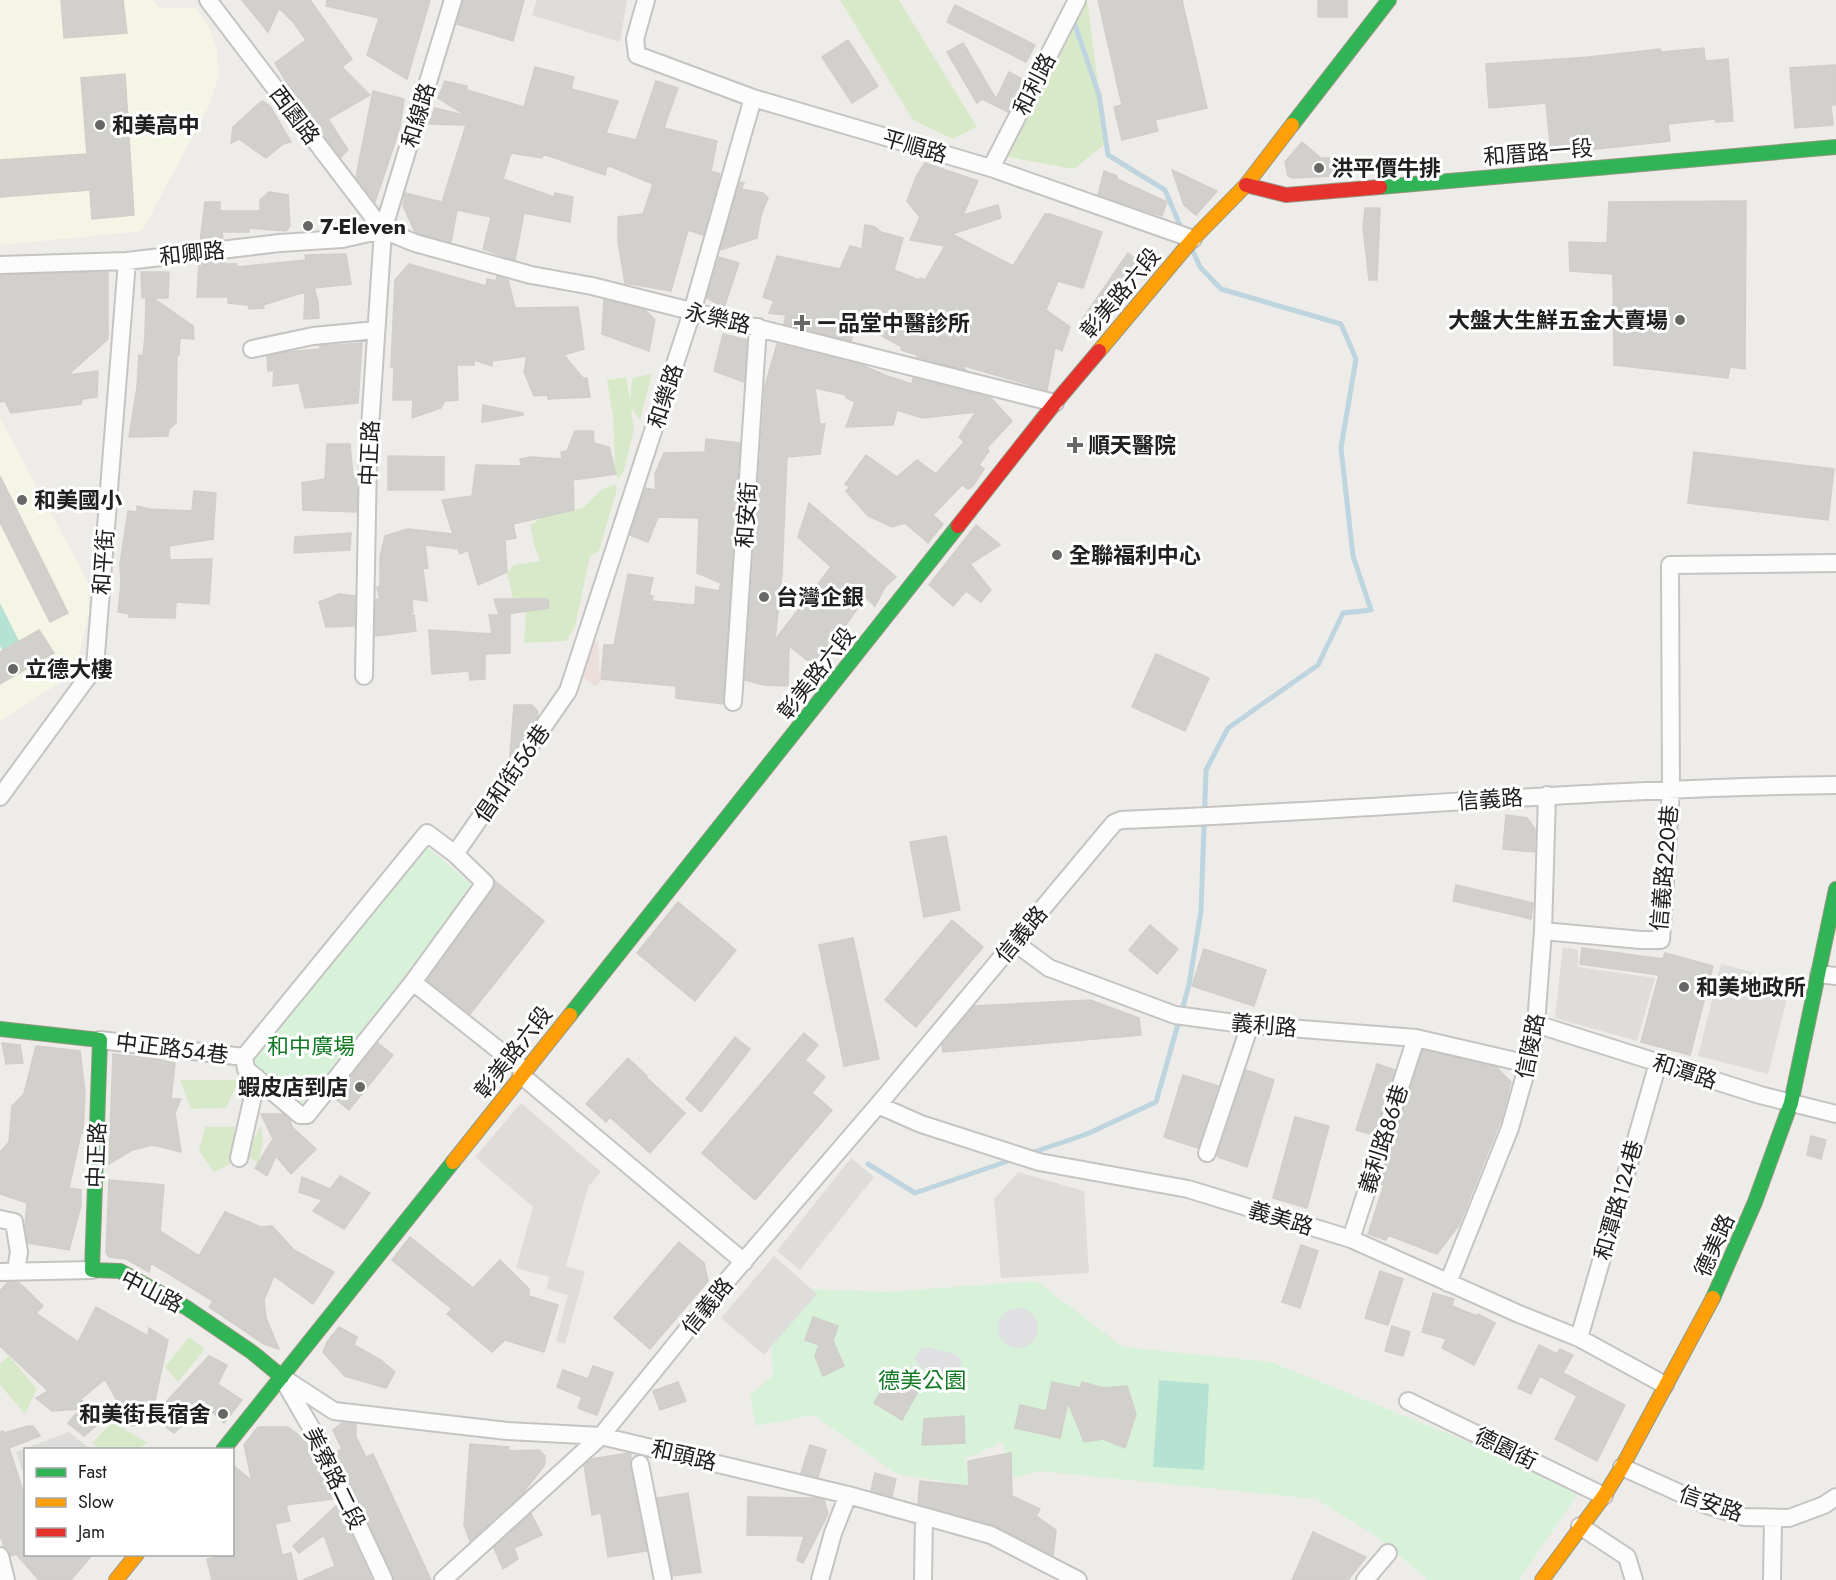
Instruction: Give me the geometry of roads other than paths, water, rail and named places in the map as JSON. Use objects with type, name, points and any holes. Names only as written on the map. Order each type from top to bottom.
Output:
[{"type":"street","name":"西園路","points":[[208,0],[383,230]]},
{"type":"street","name":"和線路","points":[[383,230],[453,0]]},
{"type":"street","name":"平順路","points":[[646,0],[635,39],[637,55],[753,98],[991,168],[1193,239]]},
{"type":"street","name":"和利路","points":[[991,168],[1077,0]]},
{"type":"street","name":"彰美路六段","points":[[224,1448],[823,698],[1055,403],[1193,239],[1246,185],[1389,0]]},
{"type":"street","name":"和樂路","points":[[568,691],[692,312],[753,98]]},
{"type":"street","name":"和厝路一段","points":[[1246,185],[1286,195],[1836,147]]},
{"type":"street","name":"和卿路","points":[[0,265],[127,261],[280,243],[342,239],[383,230]]},
{"type":"street","name":"永樂路","points":[[383,230],[415,243],[531,275],[592,286],[1055,403]]},
{"type":"street","name":"中正路","points":[[364,676],[368,458],[383,230]]},
{"type":"street","name":"和平街","points":[[0,797],[95,667],[127,261]]},
{"type":"street","name":"和安街","points":[[733,702],[758,327]]},
{"type":"street","points":[[252,349],[313,336],[376,330]]},
{"type":"street","points":[[1671,789],[1670,565],[1836,563]]},
{"type":"street","name":"倡和街56巷","points":[[455,854],[568,691]]},
{"type":"street","name":"信義路","points":[[442,1580],[602,1436],[744,1262],[1114,823],[1121,820],[1210,817],[1547,795],[1836,785]]},
{"type":"street","name":"信義路220巷","points":[[1543,931],[1660,940],[1664,916],[1671,789]]},
{"type":"street","name":"信陵路","points":[[1448,1283],[1510,1128],[1528,1064],[1536,1024],[1543,931],[1547,795]]},
{"type":"street","points":[[427,833],[455,854],[485,883],[413,982],[307,1115],[300,1115],[246,1069],[244,1057],[427,833]]},
{"type":"street","name":"德美路","points":[[1542,1580],[1604,1496],[1622,1467],[1719,1286],[1755,1202],[1791,1103],[1836,889]]},
{"type":"street","name":"義利路","points":[[1014,942],[1049,968],[1176,1015],[1250,1025],[1416,1038],[1528,1064]]},
{"type":"street","points":[[1819,974],[1836,976]]},
{"type":"street","points":[[413,982],[744,1262]]},
{"type":"street","name":"和潭路","points":[[1536,1024],[1760,1095],[1836,1114]]},
{"type":"street","points":[[1207,1154],[1250,1025]]},
{"type":"street","points":[[0,1029],[100,1040]]},
{"type":"street","name":"義利路86巷","points":[[1351,1239],[1416,1038]]},
{"type":"street","name":"中正路","points":[[92,1270],[100,1040]]},
{"type":"street","name":"中正路54巷","points":[[100,1040],[244,1057]]},
{"type":"street","name":"和潭路124巷","points":[[1579,1338],[1658,1063]]},
{"type":"street","points":[[239,1158],[257,1078]]},
{"type":"street","name":"義美路","points":[[878,1105],[921,1124],[1030,1159],[1188,1190],[1351,1239],[1519,1314],[1579,1338],[1665,1385]]},
{"type":"street","points":[[0,1219],[14,1222],[19,1252],[8,1271]]},
{"type":"street","name":"中山路","points":[[8,1271],[120,1271],[187,1308],[253,1353],[282,1377]]},
{"type":"street","name":"和頭路","points":[[282,1377],[334,1411],[507,1431],[602,1436],[848,1495],[991,1535],[1061,1576],[1078,1580]]},
{"type":"street","name":"美寮路二段","points":[[282,1377],[321,1445],[384,1580]]},
{"type":"street","name":"德園街","points":[[1408,1401],[1604,1496]]},
{"type":"street","points":[[640,1464],[663,1580]]},
{"type":"street","name":"信安路","points":[[1622,1467],[1704,1504],[1744,1517],[1789,1518],[1824,1505],[1836,1497]]},
{"type":"street","points":[[820,1580],[832,1533],[848,1495]]},
{"type":"street","points":[[923,1580],[924,1516]]},
{"type":"street","points":[[1772,1580],[1773,1518]]},
{"type":"street","points":[[1580,1526],[1627,1557],[1634,1580]]},
{"type":"street","points":[[1365,1580],[1388,1553]]},
{"type":"street","points":[[0,1556],[6,1580]]},
{"type":"street","points":[[116,1580],[135,1556]]},
{"type":"street","points":[[0,1577],[6,1580]]},
{"type":"waterway","points":[[1073,19],[1099,95],[1108,155],[1165,190],[1182,230]]},
{"type":"waterway","points":[[1028,1154],[1087,1134],[1156,1102],[1189,985],[1201,911],[1206,770],[1228,728],[1318,665],[1343,613],[1371,610],[1353,556],[1341,448],[1356,359],[1341,324],[1221,289],[1200,267],[1192,249]]},
{"type":"waterway","points":[[868,1164],[915,1193],[1014,1159]]},
{"type":"place","name":"和美高中","points":[[100,125]]},
{"type":"place","name":"洪平價牛排","points":[[1319,168]]},
{"type":"place","name":"7-Eleven","points":[[308,226]]},
{"type":"place","name":"大盤大生鮮五金大賣場","points":[[1680,320]]},
{"type":"place","name":"ㄧ品堂中醫診所","points":[[802,323]]},
{"type":"place","name":"順天醫院","points":[[1075,445]]},
{"type":"place","name":"和美國小","points":[[22,500]]},
{"type":"place","name":"全聯福利中心","points":[[1057,555]]},
{"type":"place","name":"台灣企銀","points":[[764,597]]},
{"type":"place","name":"立德大樓","points":[[13,669]]},
{"type":"place","name":"和美地政所","points":[[1684,987]]},
{"type":"place","name":"蝦皮店到店","points":[[360,1087]]},
{"type":"place","name":"和美街長宿舍","points":[[223,1414]]},
{"type":"park label","name":"和中廣場","points":[[311,1046]]},
{"type":"park label","name":"德美公園","points":[[922,1380]]}]
